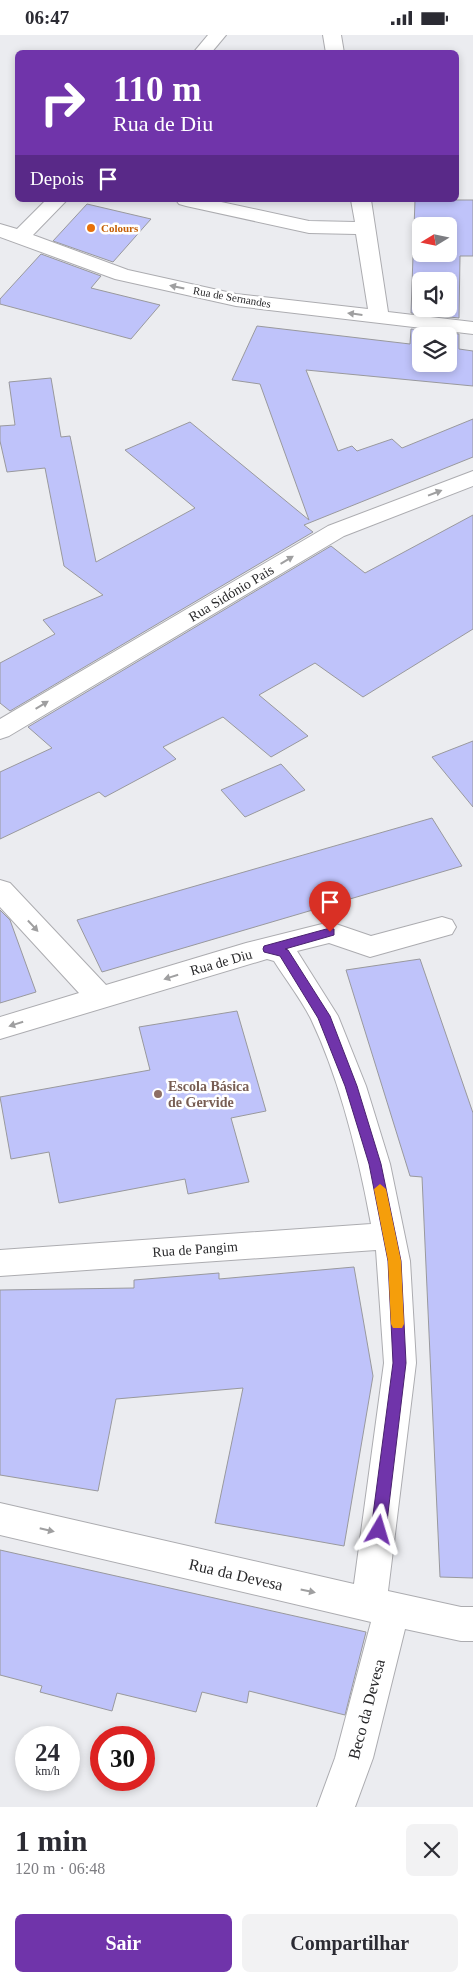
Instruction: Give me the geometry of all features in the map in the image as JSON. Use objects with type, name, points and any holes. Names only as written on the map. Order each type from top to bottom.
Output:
[{"type":"street","points":[[204,50],[218,35]]},
{"type":"street","points":[[332,35],[335,50]]},
{"type":"street","points":[[19,238],[55,202]]},
{"type":"street","points":[[195,202],[309,227],[365,228]]},
{"type":"street","points":[[360,202],[379,317]]},
{"type":"street","name":"Rua de Sernandes","points":[[0,230],[122,275],[236,300],[473,329]]},
{"type":"street","name":"Rua Sidónio Pais","points":[[0,730],[336,531],[473,478]]},
{"type":"street","points":[[0,890],[101,998]]},
{"type":"street","name":"Rua de Diu","points":[[0,1029],[330,932],[370,947],[442,927]]},
{"type":"street","name":"Beco da Devesa","points":[[268,949],[284,953],[324,1016],[351,1086],[375,1164],[394,1261],[400,1363],[381,1607],[354,1758],[336,1807]]},
{"type":"street","name":"Rua de Pangim","points":[[0,1263],[389,1236]]},
{"type":"street","name":"Rua da Devesa","points":[[0,1519],[381,1607],[473,1624]]},
{"type":"building","points":[[459,200],[473,200],[473,256],[460,256],[459,318],[449,317],[457,317],[457,272],[412,272],[413,263],[458,263],[458,217],[414,217],[415,202],[459,202]]},
{"type":"building","points":[[87,204],[151,219],[113,262],[53,241]]},
{"type":"building","points":[[41,254],[101,276],[91,288],[160,305],[131,339],[0,304],[0,299]]},
{"type":"building","points":[[257,326],[410,344],[412,329],[412,372],[457,372],[457,334],[459,334],[459,349],[473,351],[473,386],[306,370],[338,451],[352,446],[357,451],[392,439],[402,448],[473,419],[473,457],[304,525],[313,532],[10,711],[0,703],[0,663],[55,634],[43,620],[103,595],[64,566],[45,468],[7,472],[0,441],[0,426],[15,425],[9,382],[51,378],[61,437],[70,436],[96,562],[195,508],[125,450],[190,422],[309,520],[260,384],[232,380]]},
{"type":"building","points":[[473,515],[473,629],[363,697],[315,663],[259,695],[308,736],[271,757],[223,717],[163,747],[176,759],[105,797],[99,792],[0,839],[0,772],[52,748],[28,727],[331,546],[365,573]]},
{"type":"building","points":[[473,741],[473,807],[432,757]]},
{"type":"building","points":[[281,764],[305,790],[245,817],[221,790]]},
{"type":"building","points":[[432,818],[462,866],[102,972],[77,920]]},
{"type":"building","points":[[0,910],[10,920],[36,992],[0,1003]]},
{"type":"building","points":[[420,959],[473,1113],[473,1578],[440,1577],[422,1177],[410,1176],[346,970]]},
{"type":"building","points":[[237,1011],[266,1111],[231,1118],[249,1182],[188,1194],[185,1179],[59,1203],[49,1152],[11,1159],[0,1097],[150,1070],[139,1027]]},
{"type":"building","points":[[354,1267],[373,1376],[344,1546],[215,1523],[243,1388],[116,1399],[98,1491],[0,1475],[0,1290],[134,1288],[134,1280],[219,1273],[219,1279]]},
{"type":"building","points":[[0,1550],[366,1632],[345,1715],[249,1691],[247,1703],[202,1692],[196,1712],[117,1693],[112,1711],[40,1692],[42,1686],[0,1675]]},
{"type":"slow traffic","points":[[380,1189],[394,1261],[397,1324]]},
{"type":"place","name":"Colours","points":[[91,228]]},
{"type":"place","name":"Escola Básica de Gervide","points":[[158,1094]]},
{"type":"route","points":[[330,932],[268,949],[284,953],[324,1016],[351,1086],[375,1164],[394,1261],[400,1363],[379,1530]]}]
